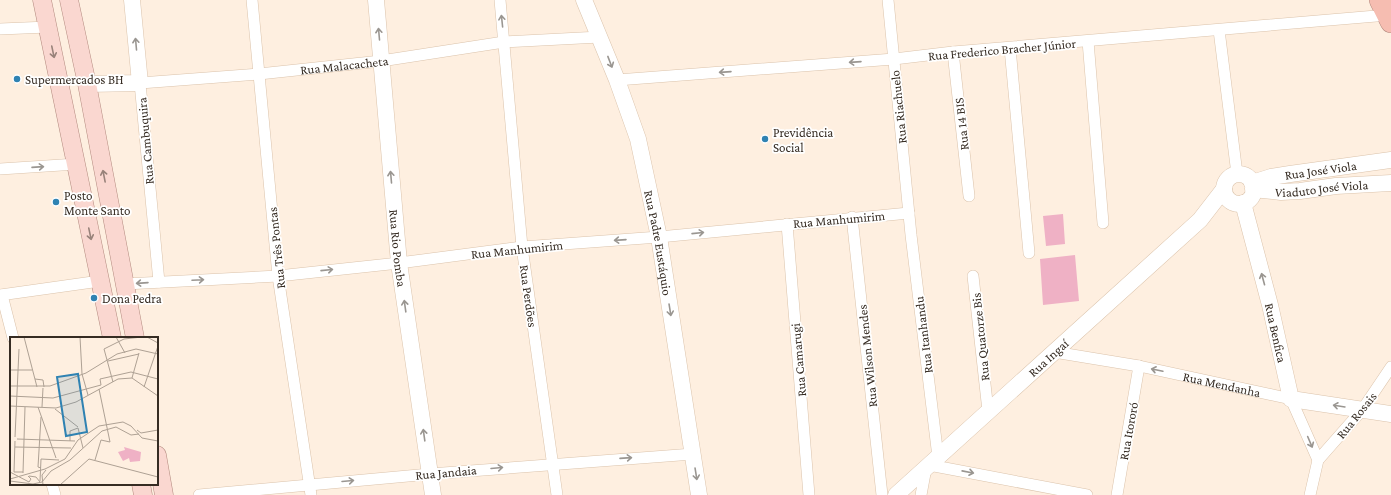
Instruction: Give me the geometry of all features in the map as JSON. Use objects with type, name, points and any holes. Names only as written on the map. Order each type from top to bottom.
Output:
[{"type":"main road","points":[[42,0],[112,337]]},
{"type":"main road","points":[[69,0],[87,84],[135,337]]},
{"type":"main road","points":[[158,461],[164,495]]},
{"type":"main road","points":[[141,485],[143,495]]},
{"type":"street","name":"Rua Cambuquira","points":[[132,0],[159,282]]},
{"type":"street","name":"Rua Três Pontas","points":[[252,0],[278,276],[310,490]]},
{"type":"street","name":"Rua Rio Pomba","points":[[376,0],[399,263],[433,495]]},
{"type":"street","name":"Rua Perdões","points":[[500,0],[522,247],[557,495]]},
{"type":"street","name":"Rua Padre Eustáquio","points":[[584,0],[617,80],[638,139],[659,237],[699,495]]},
{"type":"street","name":"Rua Riachuelo","points":[[888,0],[909,213]]},
{"type":"street","name":"Rua Frederico Bracher Júnior","points":[[617,80],[894,59],[953,52],[1218,30],[1386,12]]},
{"type":"street","points":[[0,29],[48,27]]},
{"type":"street","points":[[1218,30],[1237,174]]},
{"type":"street","name":"Rua Malacacheta","points":[[87,84],[140,83],[259,74],[381,61],[504,42],[600,37]]},
{"type":"street","points":[[1088,41],[1103,223]]},
{"type":"street","points":[[1010,48],[1029,254]]},
{"type":"street","name":"Rua 14 BIS","points":[[953,52],[968,196]]},
{"type":"street","name":"Rua José Viola","points":[[1253,186],[1271,177],[1390,160]]},
{"type":"street","points":[[0,169],[77,164]]},
{"type":"street","points":[[1237,174],[1246,176],[1253,186],[1251,197],[1238,203],[1228,199],[1225,195],[1224,189],[1227,180],[1233,175],[1237,174]]},
{"type":"street","name":"Viaduto José Viola","points":[[1253,186],[1281,192],[1336,186],[1391,183]]},
{"type":"street","name":"Rua Ingaí","points":[[901,494],[987,404],[1054,352],[1200,220],[1224,189]]},
{"type":"street","name":"Rua Ingaí","points":[[1200,220],[1238,203]]},
{"type":"street","name":"Rua Benfica","points":[[1238,203],[1270,305],[1291,399],[1318,460]]},
{"type":"street","name":"Rua Manhumirim","points":[[125,284],[278,276],[399,263],[522,247],[659,237],[909,213]]},
{"type":"street","name":"Rua Itanhandu","points":[[909,213],[931,464]]},
{"type":"street","name":"Rua Wilson Mendes","points":[[852,218],[882,495]]},
{"type":"street","name":"Rua Camarugi","points":[[787,224],[809,495]]},
{"type":"street","name":"Rua Quatorze Bis","points":[[973,276],[987,404]]},
{"type":"street","points":[[13,337],[1,295],[100,281]]},
{"type":"street","name":"Rua Mendanha","points":[[1054,352],[1139,366],[1291,399],[1391,414]]},
{"type":"street","name":"Rua Itororó","points":[[1117,495],[1139,366]]},
{"type":"street","name":"Rua Rosais","points":[[1318,460],[1362,410],[1391,367]]},
{"type":"street","name":"Rua Jandaia","points":[[199,495],[310,490],[430,474],[553,463],[693,454]]},
{"type":"street","points":[[1310,495],[1318,460]]},
{"type":"street","points":[[921,495],[931,464],[1087,495]]},
{"type":"street","points":[[52,485],[55,495]]},
{"type":"shaded area","points":[[1063,214],[1065,244],[1046,246],[1043,216]]},
{"type":"shaded area","points":[[1075,255],[1079,301],[1043,305],[1040,259]]},
{"type":"place","name":"Supermercados BH","points":[[17,79]]},
{"type":"place","name":"Previdência Social","points":[[765,139]]},
{"type":"place","name":"Posto Monte Santo","points":[[56,202]]},
{"type":"place","name":"Dona Pedra","points":[[94,298]]}]
